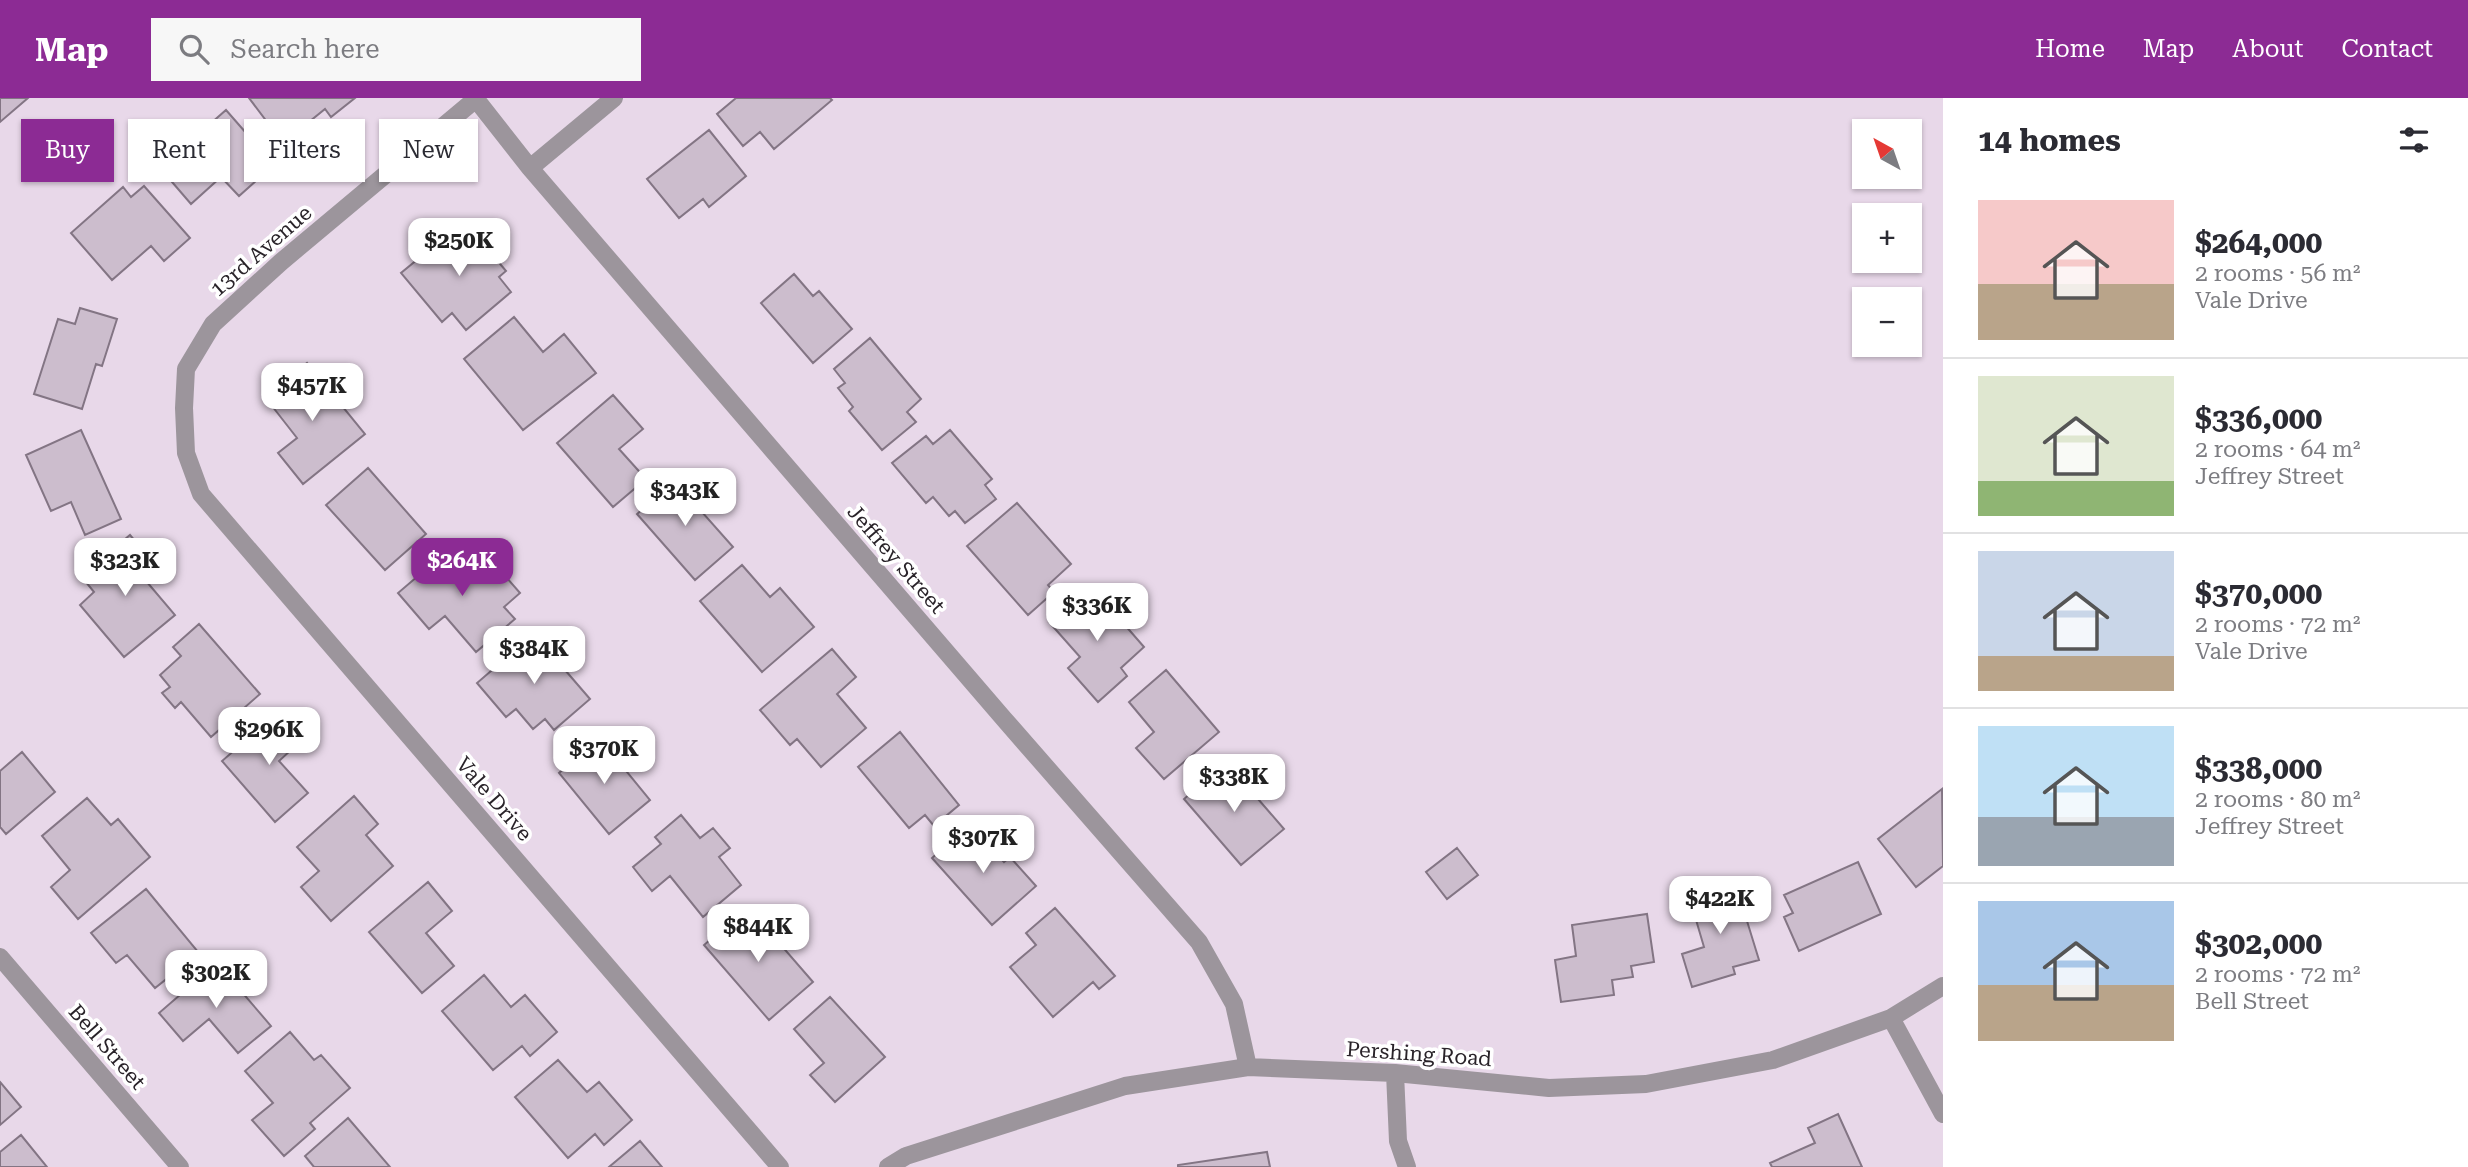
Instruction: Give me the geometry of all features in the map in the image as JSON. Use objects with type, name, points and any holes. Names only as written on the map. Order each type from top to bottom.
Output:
[{"type":"street","name":"Jeffrey Street","points":[[476,98],[530,168],[1199,942],[1234,1004],[1248,1067]]},
{"type":"street","name":"13rd Avenue","points":[[186,453],[184,408],[187,369],[213,324],[281,262],[476,98]]},
{"type":"street","points":[[530,168],[614,98]]},
{"type":"street","name":"Vale Drive","points":[[186,453],[201,494],[780,1167]]},
{"type":"street","name":"Bell Street","points":[[0,957],[180,1167]]},
{"type":"street","name":"Pershing Road","points":[[888,1167],[906,1156],[1125,1086],[1248,1067],[1395,1073],[1549,1088],[1646,1084],[1773,1060],[1891,1018],[1943,986]]},
{"type":"street","points":[[1891,1018],[1943,1114]]},
{"type":"street","points":[[1395,1073],[1398,1140],[1407,1167]]},
{"type":"building","points":[[0,98],[28,98],[0,122]]},
{"type":"building","points":[[249,98],[355,98],[331,117],[325,109],[313,119],[265,119]]},
{"type":"building","points":[[736,98],[832,100],[774,149],[760,132],[743,146],[717,114]]},
{"type":"building","points":[[226,110],[244,131],[244,182],[255,182],[239,196],[226,182],[230,182],[230,119],[216,119]]},
{"type":"building","points":[[709,130],[746,176],[709,207],[703,199],[679,218],[647,179]]},
{"type":"building","points":[[172,182],[215,182],[191,204]]},
{"type":"building","points":[[144,186],[190,238],[164,261],[151,246],[112,280],[71,233],[123,187],[131,197]]},
{"type":"building","points":[[464,221],[506,271],[499,277],[511,292],[466,330],[452,313],[442,322],[401,273]]},
{"type":"building","points":[[794,274],[813,296],[819,291],[852,329],[813,363],[761,303]]},
{"type":"building","points":[[80,308],[117,319],[102,366],[96,364],[82,409],[34,394],[58,319],[75,324]]},
{"type":"building","points":[[514,317],[543,352],[564,334],[596,373],[523,430],[464,359]]},
{"type":"building","points":[[870,338],[921,399],[907,412],[916,422],[882,450],[849,411],[853,407],[838,388],[845,383],[834,369]]},
{"type":"building","points":[[307,363],[365,434],[303,484],[278,453],[297,438],[265,397]]},
{"type":"building","points":[[613,395],[643,429],[619,449],[646,479],[613,507],[557,443]]},
{"type":"building","points":[[81,430],[121,519],[85,535],[71,502],[51,511],[26,455]]},
{"type":"building","points":[[950,430],[992,479],[985,485],[996,499],[965,523],[955,511],[949,516],[933,497],[926,503],[892,463],[926,436],[933,444]]},
{"type":"building","points":[[368,468],[426,534],[385,570],[326,505]]},
{"type":"building","points":[[682,475],[701,497],[694,503],[733,547],[695,580],[637,514]]},
{"type":"building","points":[[1017,503],[1071,564],[1048,585],[1054,592],[1028,615],[967,546]]},
{"type":"building","points":[[130,535],[154,564],[141,575],[175,615],[124,657],[80,605],[94,592],[81,576]]},
{"type":"building","points":[[452,547],[476,575],[492,561],[520,593],[504,607],[515,619],[476,652],[445,616],[429,629],[398,593]]},
{"type":"building","points":[[742,565],[770,597],[780,588],[814,627],[762,672],[700,601]]},
{"type":"building","points":[[1091,586],[1144,647],[1121,668],[1127,676],[1098,702],[1068,668],[1080,657],[1049,622]]},
{"type":"building","points":[[199,624],[260,694],[211,737],[181,702],[175,708],[162,693],[170,687],[160,675],[181,656],[173,647]]},
{"type":"building","points":[[534,634],[590,699],[554,730],[545,719],[533,729],[516,709],[506,717],[477,683]]},
{"type":"building","points":[[832,649],[856,677],[837,694],[866,728],[821,767],[797,739],[790,745],[760,710]]},
{"type":"building","points":[[1166,670],[1219,732],[1164,779],[1136,748],[1154,732],[1129,702]]},
{"type":"building","points":[[280,711],[304,738],[279,761],[308,793],[275,822],[222,761]]},
{"type":"building","points":[[900,732],[959,805],[934,826],[925,815],[909,828],[858,767]]},
{"type":"building","points":[[600,739],[650,800],[609,834],[559,773]]},
{"type":"building","points":[[22,752],[55,792],[6,834],[0,827],[0,771]]},
{"type":"building","points":[[1226,762],[1284,829],[1241,865],[1184,799]]},
{"type":"building","points":[[1942,789],[1943,866],[1916,887],[1878,839]]},
{"type":"building","points":[[354,796],[378,824],[366,835],[393,866],[331,921],[301,887],[319,871],[297,847]]},
{"type":"building","points":[[87,798],[111,825],[118,819],[150,857],[78,919],[51,887],[70,870],[42,836]]},
{"type":"building","points":[[681,815],[700,838],[713,828],[730,848],[719,857],[741,885],[703,917],[670,876],[652,891],[633,867],[661,844],[655,837]]},
{"type":"building","points":[[970,824],[1004,862],[1010,857],[1036,886],[992,925],[932,858]]},
{"type":"building","points":[[1457,848],[1478,875],[1447,899],[1426,872]]},
{"type":"building","points":[[1858,862],[1881,914],[1799,951],[1784,917],[1793,913],[1784,895]]},
{"type":"building","points":[[428,882],[452,911],[426,933],[454,966],[422,993],[369,932]]},
{"type":"building","points":[[1735,882],[1759,960],[1733,967],[1735,974],[1692,987],[1682,954],[1704,947],[1689,896]]},
{"type":"building","points":[[146,889],[199,953],[155,988],[127,955],[116,963],[91,933]]},
{"type":"building","points":[[748,907],[813,982],[769,1020],[704,945]]},
{"type":"building","points":[[1055,908],[1115,976],[1099,989],[1093,982],[1053,1017],[1010,967],[1036,945],[1026,933]]},
{"type":"building","points":[[1647,914],[1654,962],[1631,966],[1633,977],[1612,980],[1614,995],[1561,1002],[1555,960],[1576,956],[1572,925]]},
{"type":"building","points":[[217,963],[271,1026],[238,1053],[209,1019],[183,1041],[159,1013]]},
{"type":"building","points":[[484,975],[511,1007],[525,995],[557,1032],[530,1056],[522,1046],[493,1070],[442,1011]]},
{"type":"building","points":[[830,997],[885,1057],[835,1102],[810,1075],[824,1063],[794,1029]]},
{"type":"building","points":[[290,1032],[314,1060],[321,1055],[350,1088],[310,1123],[315,1129],[284,1156],[252,1120],[273,1103],[245,1071]]},
{"type":"building","points":[[558,1060],[587,1092],[599,1082],[632,1120],[604,1145],[595,1134],[568,1158],[515,1097]]},
{"type":"building","points":[[0,1082],[21,1107],[0,1125]]},
{"type":"building","points":[[1838,1114],[1862,1167],[1772,1167],[1770,1163],[1815,1143],[1808,1128]]},
{"type":"building","points":[[348,1118],[390,1167],[314,1167],[305,1156]]},
{"type":"building","points":[[21,1135],[47,1167],[0,1167],[0,1152]]},
{"type":"building","points":[[640,1141],[662,1167],[609,1167]]},
{"type":"building","points":[[1267,1152],[1270,1167],[1178,1167],[1178,1165]]}]
